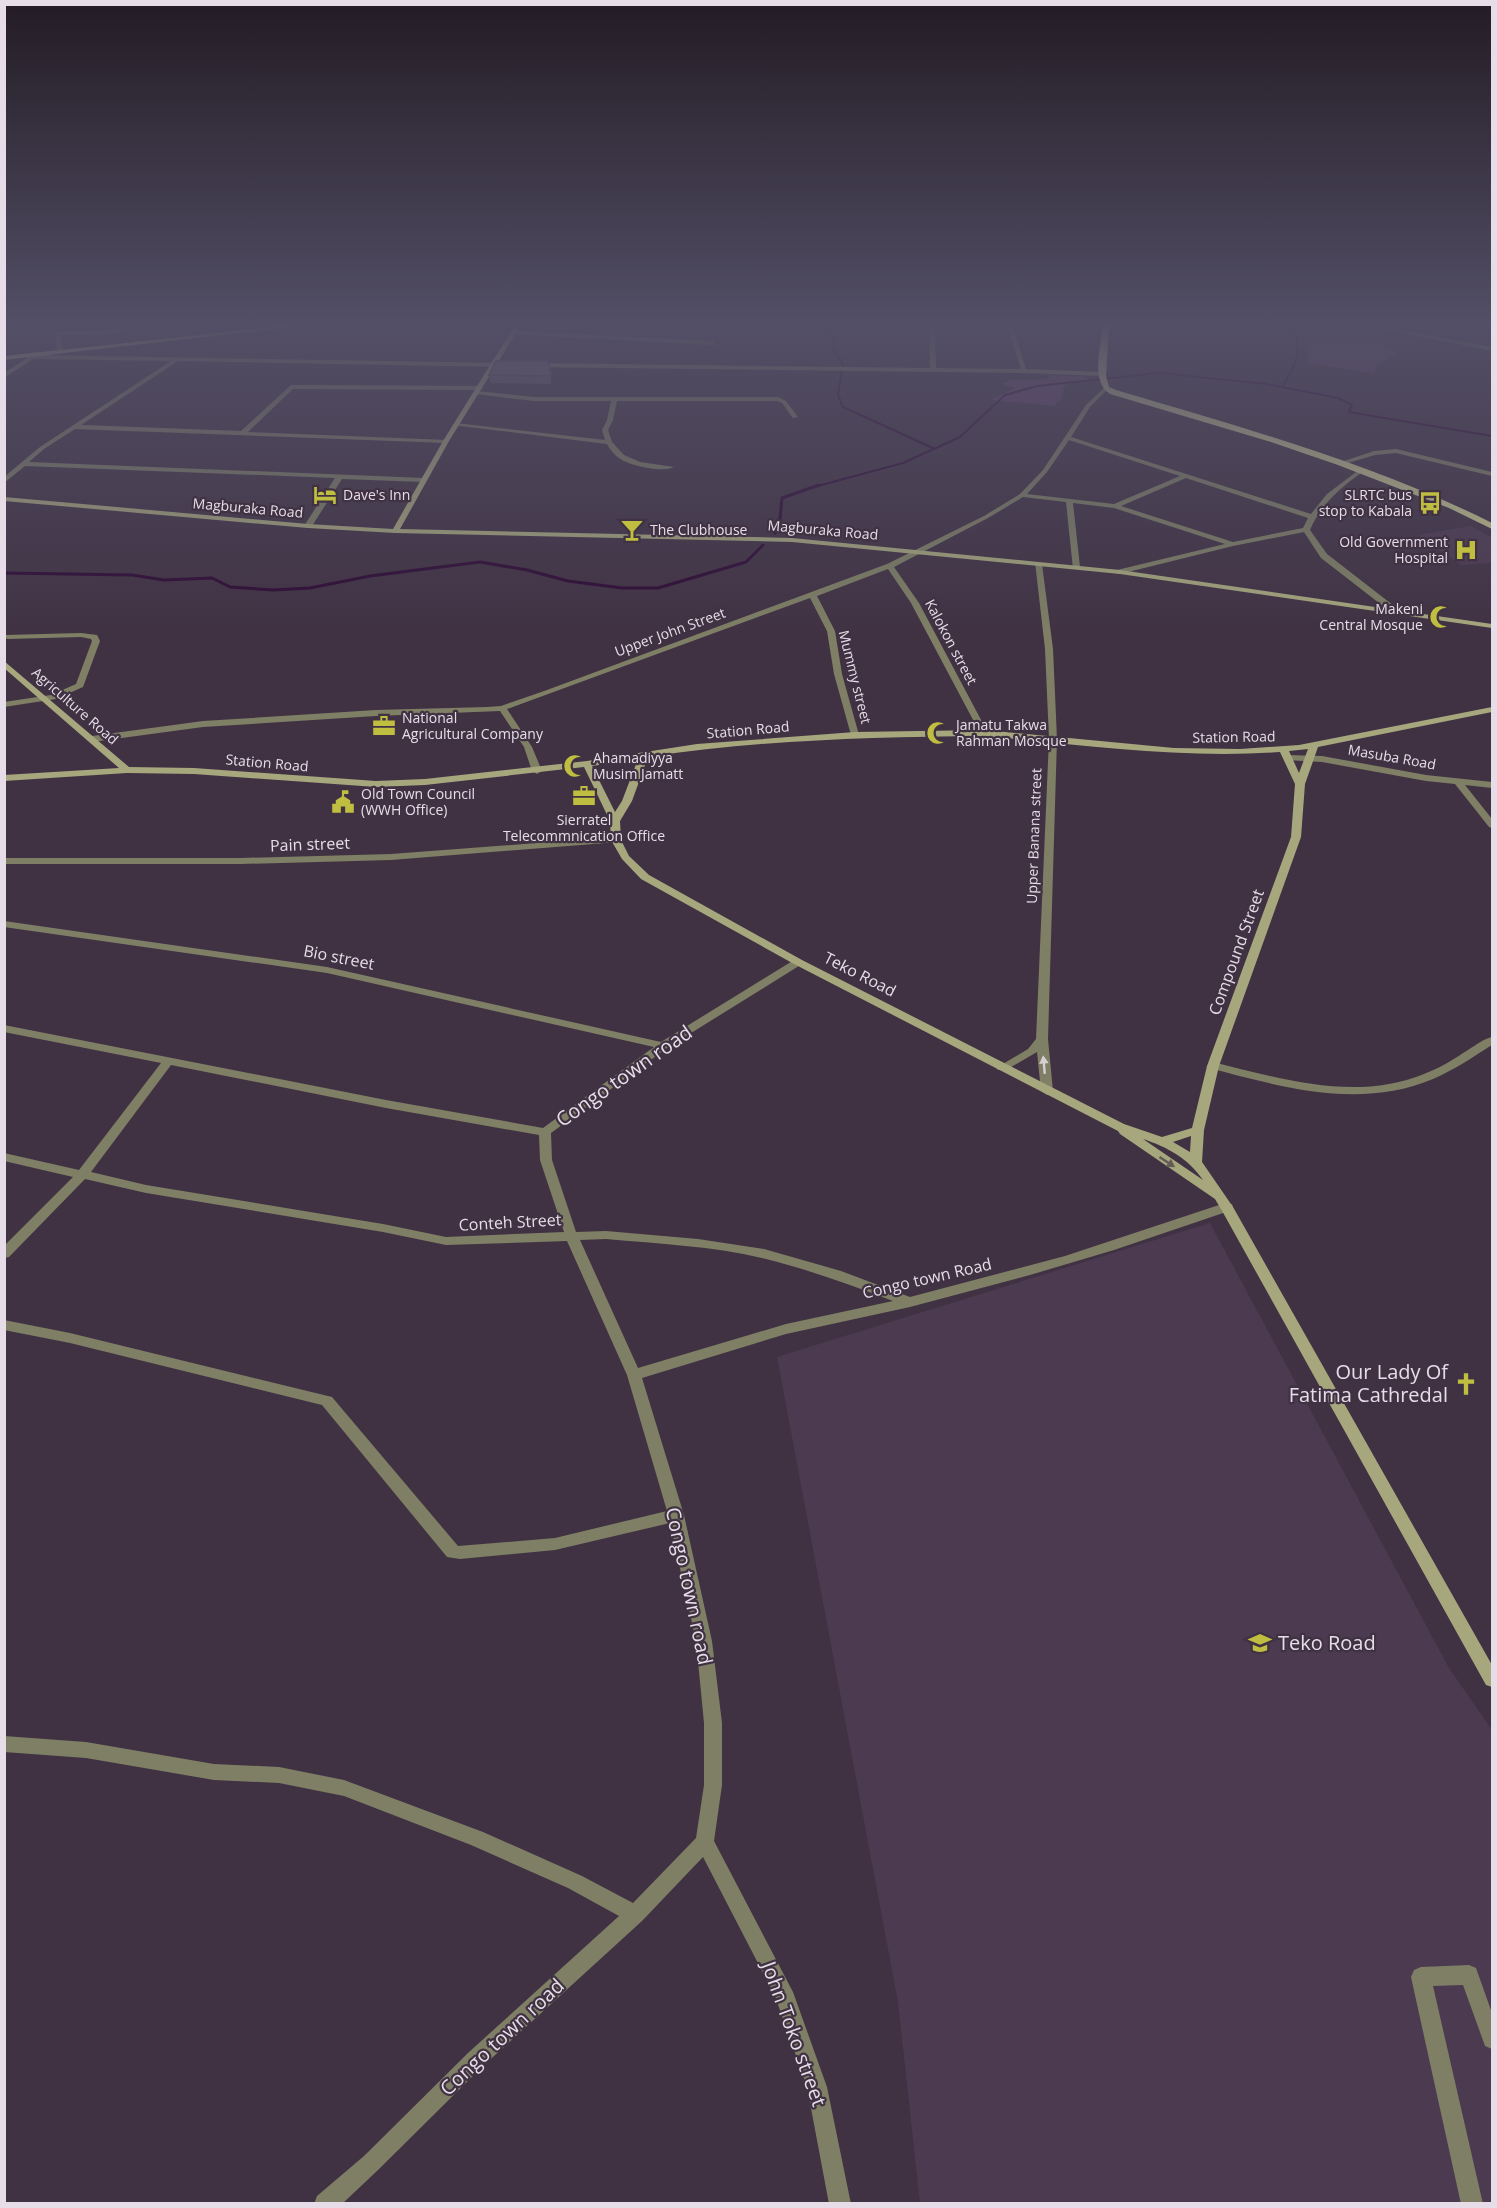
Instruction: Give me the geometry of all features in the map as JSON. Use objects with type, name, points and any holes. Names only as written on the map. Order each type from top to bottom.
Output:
[{"type":"main road","points":[[1236,428],[1362,470],[1452,506],[1492,526]]},
{"type":"street","points":[[4,481],[22,464],[73,428]]},
{"type":"street","points":[[103,428],[446,441]]},
{"type":"street","points":[[243,433],[248,428]]},
{"type":"street","points":[[395,531],[453,428]]},
{"type":"street","points":[[482,428],[607,442],[632,464],[671,467]]},
{"type":"street","points":[[606,428],[607,442]]},
{"type":"street","name":"Upper John Street","points":[[92,739],[203,724],[502,708],[890,566],[986,517],[1022,495],[1045,471],[1074,428]]},
{"type":"street","points":[[1068,438],[1313,516]]},
{"type":"street","points":[[1341,463],[1374,453],[1396,451],[1455,463],[1492,474]]},
{"type":"street","points":[[22,464],[424,480]]},
{"type":"street","points":[[1306,530],[1313,516],[1340,484],[1362,470]]},
{"type":"street","points":[[308,526],[340,476]]},
{"type":"street","points":[[1115,506],[1186,476]]},
{"type":"street","points":[[1022,495],[1115,506],[1233,544]]},
{"type":"street","name":"Magburaka Road","points":[[4,499],[308,526],[395,531],[766,539],[1120,572],[1492,626]]},
{"type":"street","points":[[1069,502],[1076,567]]},
{"type":"street","points":[[1120,572],[1233,544],[1306,530]]},
{"type":"street","points":[[1306,530],[1324,556],[1395,611]]},
{"type":"street","name":"Upper Banana street","points":[[1038,564],[1049,649],[1053,739],[1042,1039],[1047,1091]]},
{"type":"street","name":"Kalokon street","points":[[890,566],[915,603],[984,733]]},
{"type":"street","name":"Mummy street","points":[[812,594],[831,631],[838,674],[855,735]]},
{"type":"street","points":[[4,705],[47,698],[80,685],[96,641],[94,637],[81,635],[8,637]]},
{"type":"street","name":"Agriculture Road","points":[[4,663],[47,698],[127,770]]},
{"type":"street","points":[[502,708],[528,747],[537,771]]},
{"type":"street","name":"Station Road","points":[[4,777],[127,770],[194,771],[376,784],[457,780],[537,771],[697,747],[855,735],[984,733],[1174,751],[1286,754],[1314,745],[1492,709]]},
{"type":"street","name":"Compound Street","points":[[1196,1163],[1198,1130],[1213,1066],[1296,837],[1299,784],[1314,745]]},
{"type":"street","name":"Compound Street","points":[[1286,754],[1299,784]]},
{"type":"street","name":"Masuba Road","points":[[1286,754],[1458,782],[1492,785]]},
{"type":"street","points":[[615,821],[627,801],[644,756]]},
{"type":"street","points":[[587,764],[615,821],[616,840]]},
{"type":"street","points":[[1458,782],[1492,825]]},
{"type":"street","name":"Pain street","points":[[4,861],[241,861],[391,857],[616,840]]},
{"type":"street","name":"Teko Road","points":[[616,840],[625,857],[645,877],[798,962],[1002,1068],[1120,1127],[1162,1141],[1183,1152],[1196,1163],[1223,1202],[1492,1680]]},
{"type":"street","name":"Bio street","points":[[4,924],[327,970],[663,1046]]},
{"type":"street","name":"Congo town road","points":[[325,2204],[634,1914],[705,1842],[713,1785],[712,1723],[704,1641],[676,1515],[634,1375],[571,1235],[546,1160],[545,1132],[663,1046],[798,962]]},
{"type":"street","points":[[4,1028],[386,1104],[545,1132]]},
{"type":"street","points":[[1002,1068],[1032,1051],[1042,1039]]},
{"type":"street","points":[[1213,1066],[1327,1091],[1368,1092],[1390,1089],[1421,1080],[1447,1068],[1492,1040]]},
{"type":"street","points":[[4,1254],[83,1174],[169,1060]]},
{"type":"street","name":"Teko Road","points":[[1120,1127],[1223,1202]]},
{"type":"street","points":[[1146,1148],[1198,1130]]},
{"type":"street","name":"Conteh Street","points":[[4,1157],[146,1189],[383,1228],[446,1241],[606,1235],[698,1243],[764,1254],[836,1274],[909,1302]]},
{"type":"street","name":"Congo town Road","points":[[634,1375],[787,1329],[849,1313],[909,1302],[1156,1232],[1223,1202]]},
{"type":"street","points":[[4,1325],[70,1338],[327,1401],[453,1552],[555,1544],[676,1515]]},
{"type":"street","points":[[4,1744],[86,1750],[214,1772],[279,1775],[344,1788],[477,1838],[576,1882],[634,1914]]},
{"type":"street","name":"John Toko street","points":[[705,1842],[783,1992],[817,2087],[840,2204]]},
{"type":"street","points":[[1472,2204],[1421,1977],[1469,1975],[1492,2039]]},
{"type":"shaded area","name":"Old Government Hospital","points":[[1471,526],[1492,538],[1492,563],[1461,565],[1418,535]]},
{"type":"shaded area","points":[[1210,1223],[1449,1668],[1492,1730],[1492,2203],[920,2203],[898,2002],[777,1357]]},
{"type":"waterway","points":[[889,428],[934,449]]},
{"type":"waterway","points":[[934,449],[960,437],[970,428]]},
{"type":"waterway","points":[[1445,428],[1492,436]]},
{"type":"waterway","points":[[814,487],[903,463],[934,449]]},
{"type":"waterway","points":[[775,533],[779,529],[782,498],[819,485]]},
{"type":"waterway","points":[[4,573],[132,575],[164,580],[212,578],[230,587],[273,590],[310,588],[370,576],[480,562],[527,570],[568,581],[622,588],[658,588],[746,562],[763,545]]},
{"type":"place","name":"Dave's Inn","points":[[325,495]]},
{"type":"place","name":"SLRTC bus stop to Kabala","points":[[1430,503]]},
{"type":"place","name":"The Clubhouse","points":[[632,530]]},
{"type":"place","name":"Old Government Hospital","points":[[1466,550]]},
{"type":"place","name":"Makeni Central Mosque","points":[[1441,617]]},
{"type":"place","name":"National Agricultural Company","points":[[384,726]]},
{"type":"place","name":"Jamatu Takwa Rahman Mosque","points":[[938,733]]},
{"type":"place","name":"Ahamadiyya Musim Jamatt","points":[[575,766]]},
{"type":"place","name":"Sierratel Telecommnication Office","points":[[584,796]]},
{"type":"place","name":"Old Town Council (WWH Office)","points":[[343,802]]},
{"type":"place","name":"Our Lady Of Fatima Cathredal","points":[[1466,1384]]},
{"type":"place","name":"Teko Road","points":[[1260,1643]]}]
